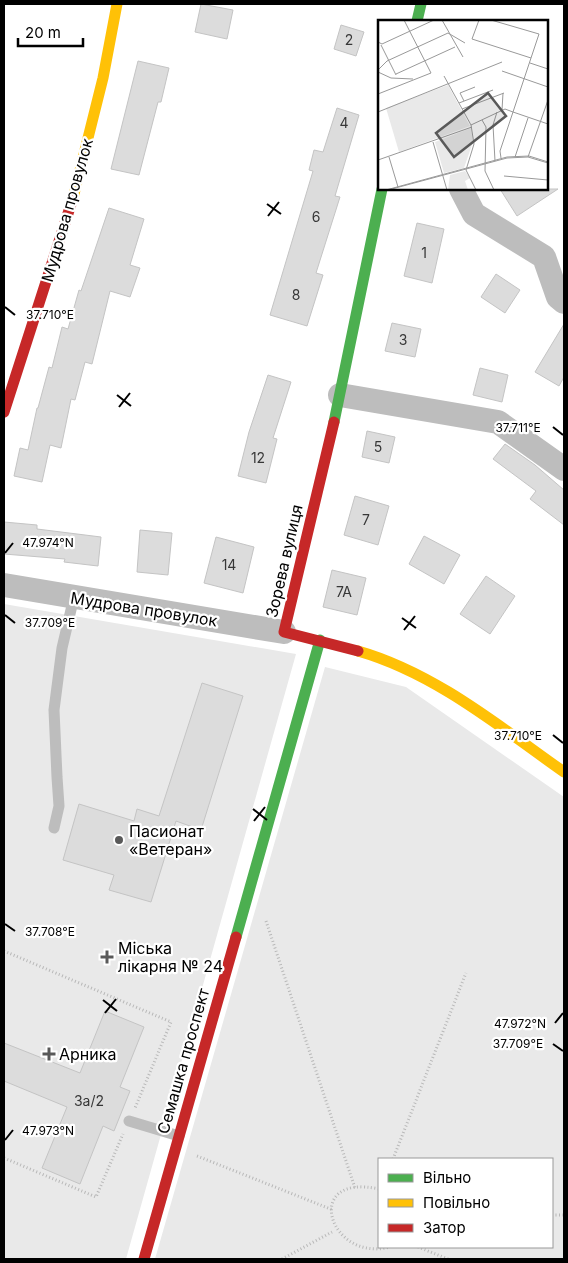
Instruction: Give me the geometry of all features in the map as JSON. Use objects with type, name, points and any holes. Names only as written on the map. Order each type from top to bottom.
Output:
[{"type":"street","name":"Мудрова провулок","points":[[4,412],[70,211],[103,78],[116,4]]},
{"type":"street","points":[[417,20],[421,4]]},
{"type":"street","name":"Зорева вулиця","points":[[382,190],[340,396],[284,632],[375,656],[426,679],[487,718],[564,772]]},
{"type":"street","points":[[462,190],[474,214],[544,257],[558,297],[564,302]]},
{"type":"street","points":[[340,396],[498,422],[564,469]]},
{"type":"street","name":"Мудрова провулок","points":[[4,585],[284,632]]},
{"type":"street","name":"Семашка проспект","points":[[144,1259],[320,640]]},
{"type":"lane","points":[[54,828],[59,806],[54,710],[62,648],[74,597]]},
{"type":"lane","points":[[129,1121],[179,1136]]},
{"type":"path","points":[[265,918],[354,1188]]},
{"type":"path","points":[[4,951],[171,1022],[96,1197],[4,1158]]},
{"type":"path","points":[[392,1158],[466,973]]},
{"type":"path","points":[[197,1156],[333,1210]]},
{"type":"path","points":[[334,1237],[330,1220],[336,1202],[345,1193],[354,1188],[367,1186],[378,1189]]},
{"type":"path","points":[[282,1259],[332,1232]]},
{"type":"path","points":[[382,1252],[388,1248]]},
{"type":"path","points":[[420,1248],[448,1259]]},
{"type":"shaded area","name":"Міська лікарня № 24","points":[[4,604],[296,654],[126,1259],[4,1259]]},
{"type":"shaded area","points":[[325,667],[406,687],[564,797],[564,1259],[155,1259]]},
{"type":"building","points":[[201,4],[233,10],[227,39],[195,32]]},
{"type":"building","points":[[341,25],[364,32],[356,56],[334,49]]},
{"type":"building","points":[[138,61],[169,68],[139,175],[111,169]]},
{"type":"building","points":[[337,108],[359,115],[335,196],[340,197],[316,273],[323,275],[307,326],[270,315],[313,171],[309,170],[314,150],[323,152]]},
{"type":"building","points":[[558,189],[517,216],[501,190]]},
{"type":"building","points":[[109,208],[144,219],[130,265],[140,268],[130,297],[110,291],[92,364],[85,362],[75,400],[71,399],[61,448],[50,445],[42,482],[14,476],[20,448],[28,450],[37,408],[49,367],[52,368],[62,327],[68,329],[79,290],[81,291]]},
{"type":"building","points":[[417,223],[444,229],[432,283],[404,276]]},
{"type":"building","points":[[496,274],[520,290],[505,313],[481,297]]},
{"type":"building","points":[[392,323],[421,329],[415,357],[385,351]]},
{"type":"building","points":[[564,324],[564,377],[559,386],[535,372]]},
{"type":"building","points":[[480,368],[508,375],[502,402],[473,395]]},
{"type":"building","points":[[268,375],[291,382],[273,438],[277,439],[266,483],[238,476],[249,432]]},
{"type":"building","points":[[367,431],[395,437],[389,463],[362,457]]},
{"type":"building","points":[[505,444],[535,465],[564,490],[564,525],[530,499],[536,491],[493,459]]},
{"type":"building","points":[[355,496],[389,506],[378,545],[344,535]]},
{"type":"building","points":[[4,522],[37,525],[37,529],[101,537],[98,566],[64,562],[65,559],[4,554]]},
{"type":"building","points":[[140,530],[172,533],[168,575],[137,572]]},
{"type":"building","points":[[424,536],[460,555],[444,584],[409,564]]},
{"type":"building","points":[[216,537],[254,547],[243,593],[204,583]]},
{"type":"building","points":[[332,570],[366,578],[357,615],[323,607]]},
{"type":"building","points":[[486,576],[515,596],[490,634],[460,614]]},
{"type":"building","points":[[202,683],[243,696],[201,830],[176,821],[151,902],[109,890],[114,875],[63,860],[79,804],[134,821],[137,809],[159,816]]},
{"type":"building","points":[[105,1011],[144,1027],[120,1087],[130,1091],[114,1131],[103,1126],[80,1184],[42,1168],[67,1107],[4,1081],[4,1043],[80,1073]]},
{"type":"traffic: fast","points":[[417,20],[421,4]]},
{"type":"traffic: fast","points":[[334,422],[382,190]]},
{"type":"traffic: fast","points":[[236,937],[320,640]]},
{"type":"traffic: slow","points":[[73,198],[103,78],[117,4]]},
{"type":"traffic: slow","points":[[358,651],[414,673],[440,687],[491,720],[564,772]]},
{"type":"traffic: jam","points":[[4,412],[73,198]]},
{"type":"traffic: jam","points":[[334,422],[284,632],[358,651]]},
{"type":"traffic: jam","points":[[144,1259],[236,937]]},
{"type":"place","name":"Пасионат «Ветеран»","points":[[119,840]]},
{"type":"place","name":"Міська лікарня № 24","points":[[107,957]]},
{"type":"place","name":"Арника","points":[[49,1054]]}]
